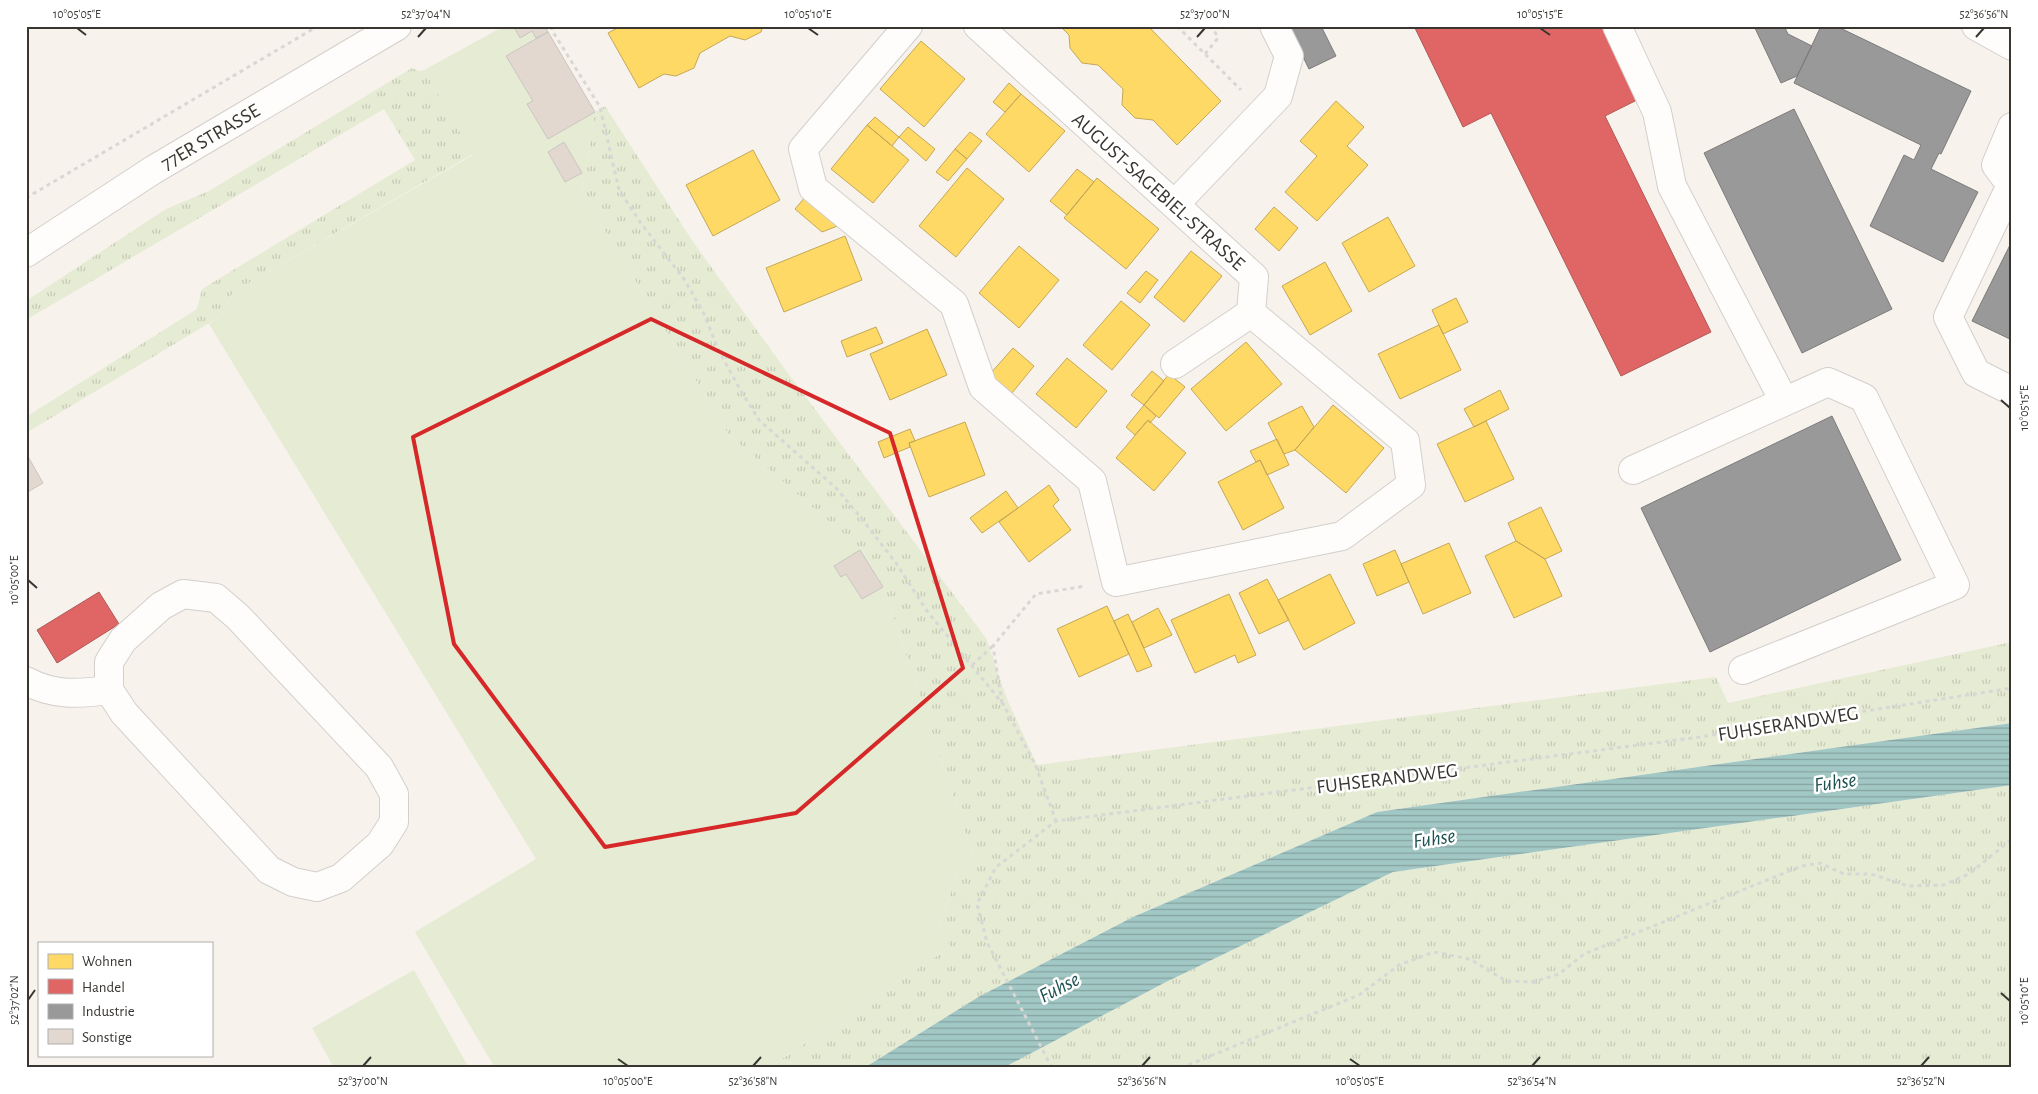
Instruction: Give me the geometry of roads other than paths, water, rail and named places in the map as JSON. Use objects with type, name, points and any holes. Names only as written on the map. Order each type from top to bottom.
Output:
[{"type":"street","name":"77ER STRASSE","points":[[26,252],[153,170],[397,26]]},
{"type":"street","points":[[908,26],[804,149],[813,188],[954,304],[983,387],[1092,481],[1116,582],[1342,536],[1411,485],[1405,441],[1251,313],[1175,364]]},
{"type":"street","name":"AUGUST-SAGEBIEL-STRASSE","points":[[978,26],[1254,277],[1251,313]]},
{"type":"street","points":[[1175,204],[1278,96],[1289,56],[1274,26]]},
{"type":"street","points":[[1617,26],[1657,112],[1672,186],[1784,401]]},
{"type":"street","points":[[1976,26],[2012,46]]},
{"type":"street","points":[[2012,127],[1996,165],[2011,185],[1948,316],[1976,373],[2012,391]]},
{"type":"street","points":[[1633,470],[1828,382],[1864,398],[1956,585],[1743,670]]},
{"type":"street","points":[[184,594],[216,598],[238,617],[379,767],[394,794],[394,822],[380,844],[341,878],[317,887],[293,882],[269,870],[124,713],[109,690],[109,662],[123,640],[161,606],[184,594]]},
{"type":"street","points":[[26,681],[42,690],[79,694],[109,690]]},
{"type":"water","name":"Fuhse","points":[[2012,723],[2012,785],[1393,872],[1164,983],[1003,1068],[864,1068],[980,996],[1133,917],[1377,812]]}]
